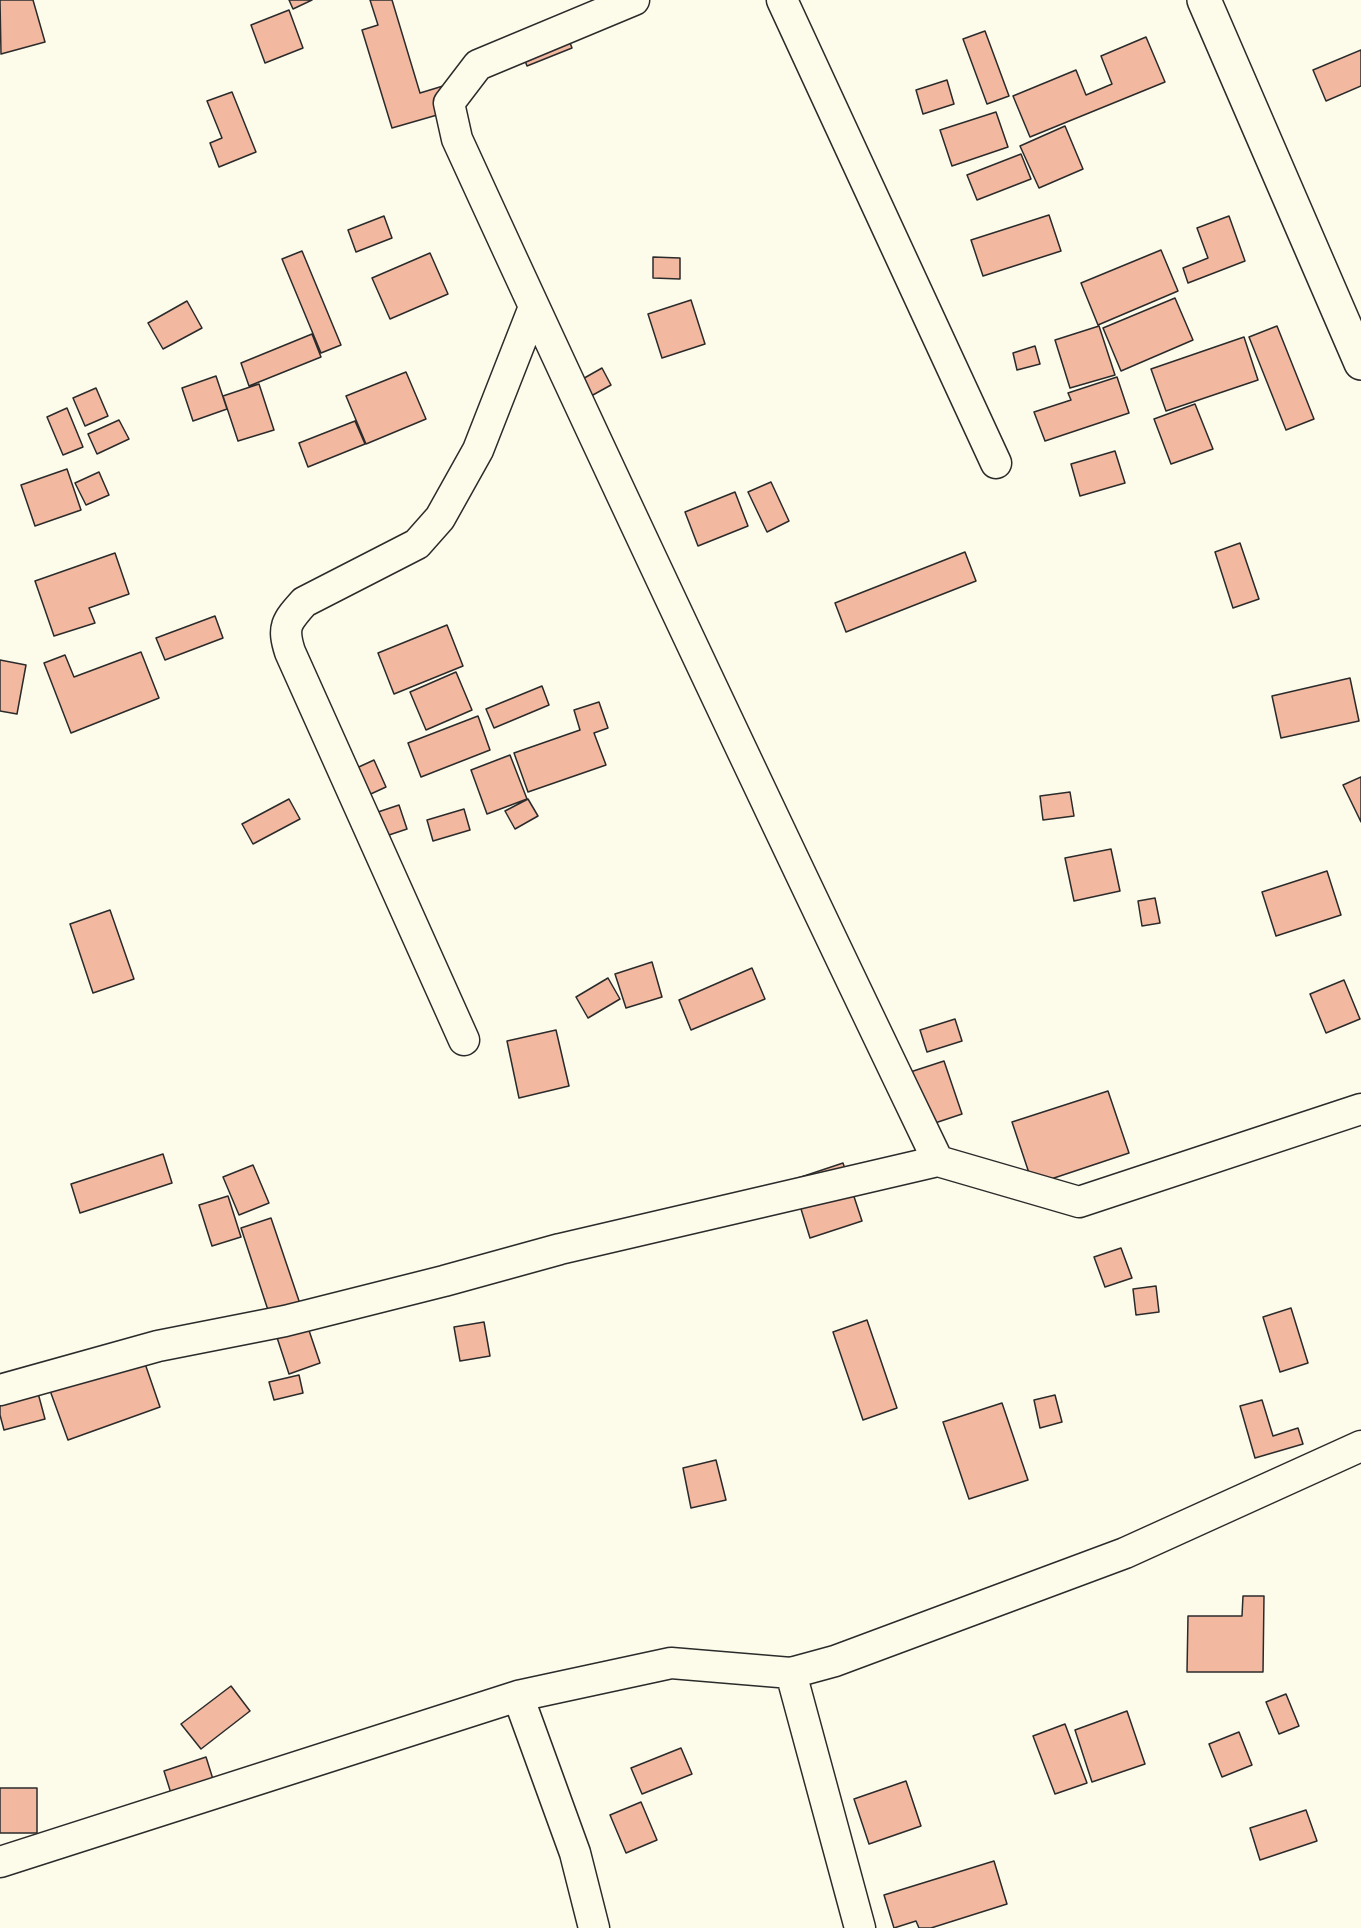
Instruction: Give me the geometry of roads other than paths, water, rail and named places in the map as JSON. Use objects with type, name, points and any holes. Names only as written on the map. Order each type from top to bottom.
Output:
[{"type":"street","points":[[634,0],[478,64],[449,103],[458,139],[534,308],[721,708],[938,1161]]},
{"type":"street","points":[[782,0],[996,463]]},
{"type":"street","points":[[1204,0],[1361,363]]},
{"type":"street","points":[[464,1040],[290,652],[284,634],[291,616],[304,602],[417,544],[440,518],[478,450],[534,308]]},
{"type":"street","points":[[0,1390],[158,1346],[285,1321],[560,1249],[938,1161],[1079,1202],[1361,1109]]},
{"type":"street","points":[[0,1862],[518,1696],[671,1663],[791,1673],[835,1661],[1125,1552],[1361,1446]]},
{"type":"street","points":[[791,1673],[860,1928]]},
{"type":"street","points":[[518,1696],[575,1853],[594,1928]]}]
